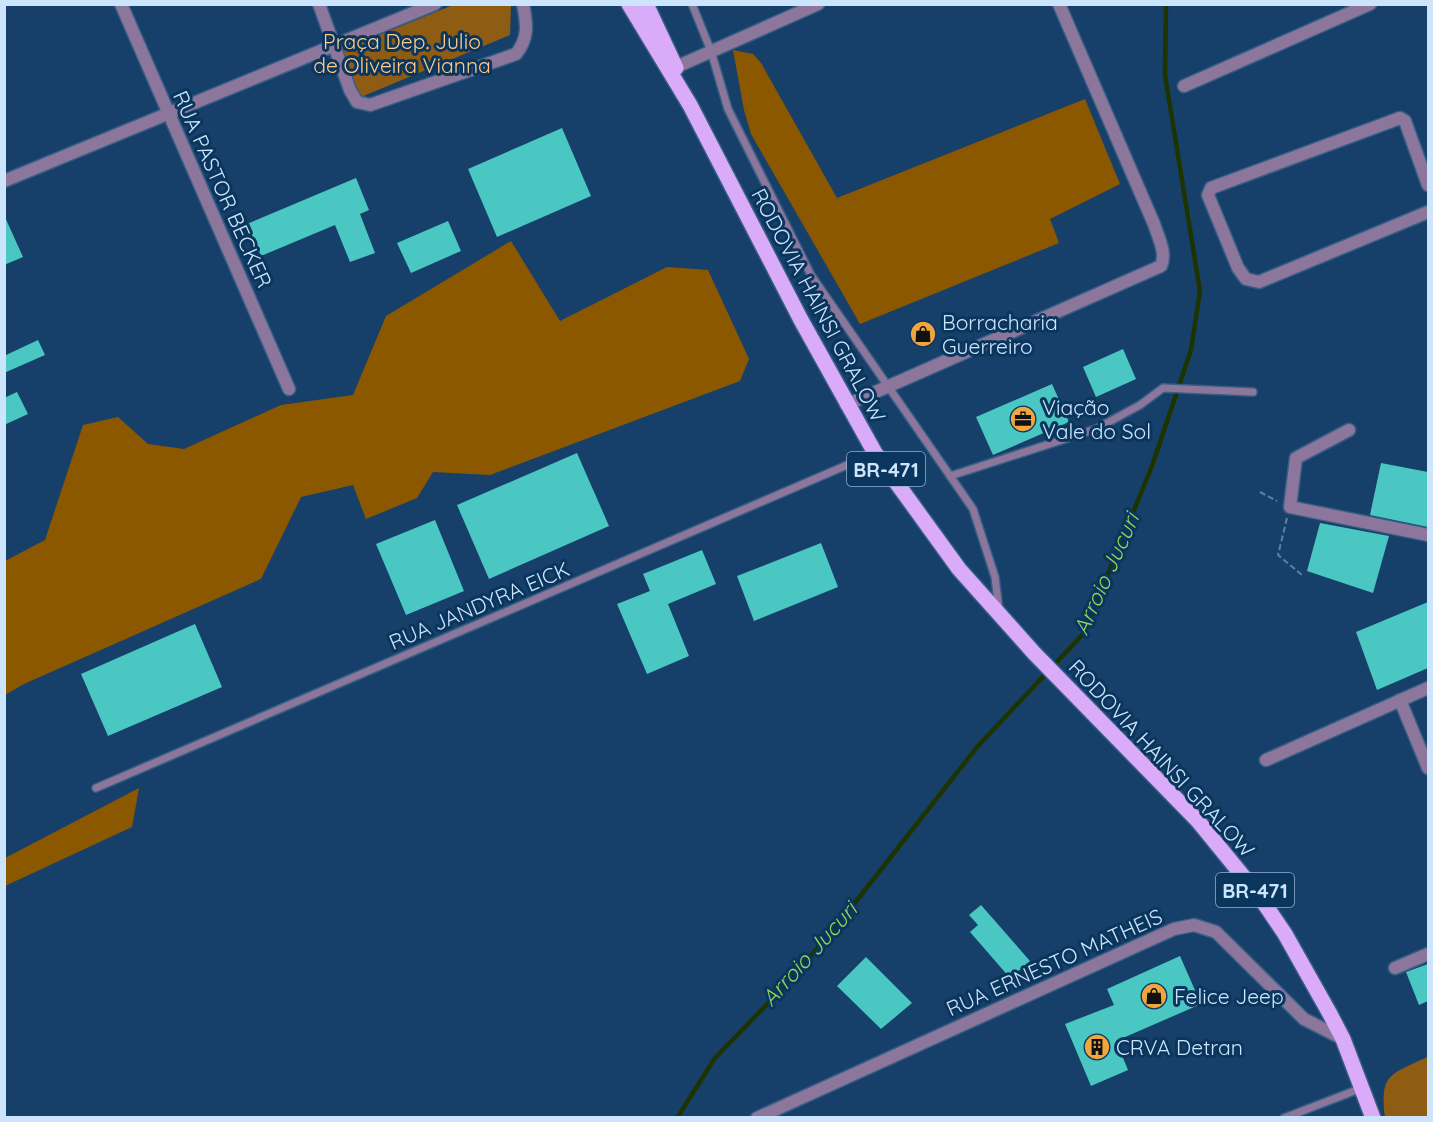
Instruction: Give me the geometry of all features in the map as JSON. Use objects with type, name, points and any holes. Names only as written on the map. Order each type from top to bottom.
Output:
[{"type":"main road","name":"RODOVIA HAINSI GRALOW","points":[[634,6],[676,66],[690,105]]},
{"type":"main road","name":"RODOVIA HAINSI GRALOW","points":[[634,6],[690,105],[846,405],[875,453],[959,569],[1034,653],[1198,821],[1260,897],[1303,964],[1342,1039],[1373,1118]]},
{"type":"street","name":"RUA PASTOR BECKER","points":[[121,4],[289,389]]},
{"type":"street","points":[[319,4],[350,90],[357,102],[370,105],[516,54],[525,43],[527,22],[523,4]]},
{"type":"street","points":[[4,181],[435,4]]},
{"type":"street","points":[[676,66],[818,4]]},
{"type":"street","points":[[846,405],[1161,266],[1163,260],[1154,224],[1059,4]]},
{"type":"street","points":[[1184,86],[1370,4]]},
{"type":"street","points":[[1428,186],[1405,121],[1400,118],[1211,188],[1208,195],[1238,268],[1246,279],[1259,282],[1428,212]]},
{"type":"street","points":[[1349,430],[1296,458],[1290,507],[1428,535]]},
{"type":"street","points":[[1266,760],[1428,688]]},
{"type":"street","points":[[1400,700],[1428,768]]},
{"type":"street","name":"RUA ERNESTO MATHEIS","points":[[758,1118],[1163,934],[1194,925],[1216,932],[1304,1019],[1342,1039]]},
{"type":"street","points":[[1395,968],[1428,954]]},
{"type":"lane","points":[[692,4],[711,51],[728,108],[811,275],[973,509],[987,548],[1000,616]]},
{"type":"lane","points":[[950,476],[1096,429],[1140,405],[1163,388],[1186,391],[1252,392]]},
{"type":"lane","name":"RUA JANDYRA EICK","points":[[96,788],[875,453]]},
{"type":"lane","points":[[1284,1118],[1362,1088]]},
{"type":"path","points":[[1260,492],[1290,507],[1278,555],[1302,575]]},
{"type":"green space","name":"Praça Dep. Julio de Oliveira Vianna","points":[[453,5],[511,5],[510,35],[361,97],[340,51]]},
{"type":"green space","points":[[1427,1057],[1428,1117],[1385,1117],[1384,1092],[1390,1077]]},
{"type":"shaded area","points":[[733,50],[753,54],[761,63],[837,198],[1085,99],[1120,184],[1050,219],[1059,243],[860,324],[751,134],[744,110]]},
{"type":"shaded area","points":[[511,241],[560,321],[667,267],[708,270],[749,359],[740,381],[490,475],[433,472],[417,498],[366,519],[353,485],[301,497],[261,579],[24,684],[5,695],[5,561],[45,540],[83,425],[118,417],[148,444],[184,449],[281,405],[353,395],[386,316]]},
{"type":"shaded area","points":[[139,788],[132,827],[5,886],[5,858]]},
{"type":"building","points":[[562,128],[591,196],[497,237],[468,169]]},
{"type":"building","points":[[356,178],[369,210],[360,214],[375,253],[350,262],[335,225],[261,256],[247,224]]},
{"type":"building","points":[[4,215],[23,257],[4,265]]},
{"type":"building","points":[[448,221],[461,251],[411,273],[397,243]]},
{"type":"building","points":[[38,340],[45,355],[4,373],[4,356]]},
{"type":"building","points":[[1123,349],[1136,379],[1096,397],[1083,367]]},
{"type":"building","name":"Viação Vale do Sol","points":[[1052,384],[1069,422],[993,455],[976,417]]},
{"type":"building","points":[[17,392],[28,414],[4,425],[4,398]]},
{"type":"building","points":[[577,453],[609,526],[489,579],[457,505]]},
{"type":"building","points":[[1381,463],[1428,472],[1428,527],[1370,515]]},
{"type":"building","points":[[435,520],[464,591],[406,615],[376,544]]},
{"type":"building","points":[[1320,523],[1389,536],[1373,593],[1307,571]]},
{"type":"building","points":[[821,543],[838,587],[754,621],[737,576]]},
{"type":"building","points":[[702,550],[716,584],[668,604],[689,656],[647,674],[617,604],[650,591],[643,574]]},
{"type":"building","points":[[1428,602],[1428,668],[1377,690],[1356,632]]},
{"type":"building","points":[[195,624],[222,687],[108,736],[81,674]]},
{"type":"building","points":[[981,905],[1030,961],[1010,978],[970,932],[978,925],[969,915]]},
{"type":"building","points":[[1180,956],[1201,1004],[1116,1041],[1128,1070],[1091,1086],[1065,1024],[1114,1005],[1107,989]]},
{"type":"building","points":[[866,957],[912,1003],[881,1029],[837,986]]},
{"type":"building","points":[[1428,964],[1428,1001],[1419,1005],[1406,972]]},
{"type":"waterway","name":"Arroio Jucuri","points":[[677,1118],[715,1058],[778,993],[836,927],[977,747],[1084,633],[1152,466],[1191,350],[1200,291],[1165,75],[1166,4]]},
{"type":"place","name":"Borracharia Guerreiro","points":[[923,334]]},
{"type":"place","name":"Viação Vale do Sol","points":[[1023,419]]},
{"type":"place","name":"Felice Jeep","points":[[1154,996]]},
{"type":"place","name":"CRVA Detran","points":[[1097,1047]]}]
